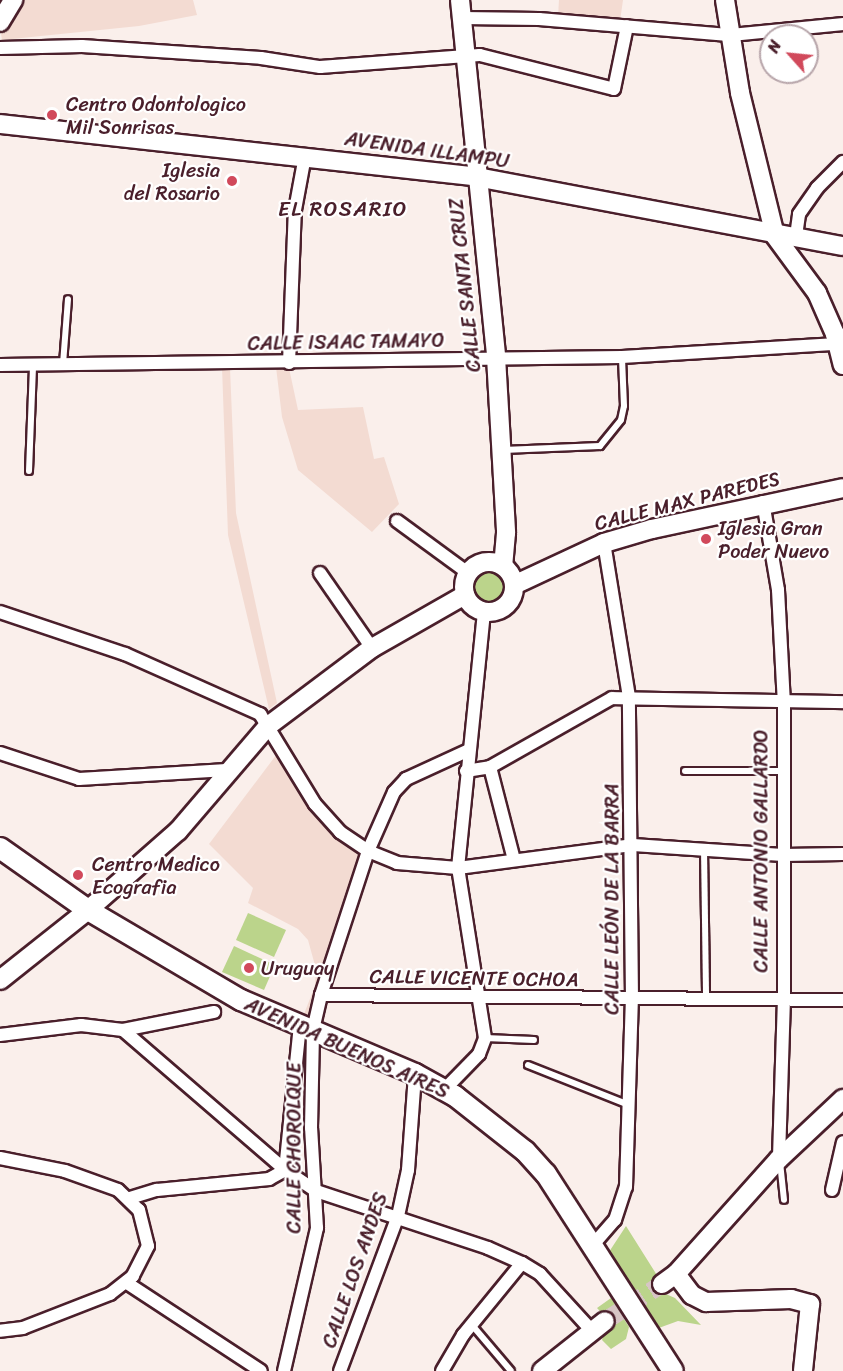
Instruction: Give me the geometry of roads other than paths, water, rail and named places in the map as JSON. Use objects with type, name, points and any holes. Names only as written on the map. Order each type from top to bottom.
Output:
[{"type":"main road","points":[[0,22],[13,0]]},
{"type":"main road","points":[[725,0],[740,93],[775,236],[817,293],[843,365]]},
{"type":"main road","name":"CALLE SANTA CRUZ","points":[[461,9],[496,357],[502,450],[503,566]]},
{"type":"main road","name":"AVENIDA ILLAMPU","points":[[0,124],[305,156],[477,177],[775,236],[795,236],[843,246]]},
{"type":"main road","name":"CALLE MAX PAREDES","points":[[514,585],[604,543],[763,502],[843,488]]},
{"type":"main road","points":[[484,562],[503,566],[514,585],[511,597],[503,607],[484,611],[469,603],[465,595],[468,573],[484,562]]},
{"type":"main road","points":[[0,980],[88,910],[178,831],[227,770],[268,726],[372,648],[465,595]]},
{"type":"main road","name":"AVENIDA BUENOS AIRES","points":[[0,848],[88,910],[241,1000],[445,1089],[525,1151],[546,1174],[673,1371]]},
{"type":"main road","points":[[803,1371],[810,1304],[791,1299],[706,1302],[669,1279],[779,1159],[842,1104]]},
{"type":"main road","points":[[542,1371],[598,1326]]},
{"type":"street","points":[[461,9],[731,35],[843,24]]},
{"type":"street","points":[[0,48],[82,46],[261,58],[320,67],[464,54],[480,55],[614,89],[627,26]]},
{"type":"street","points":[[289,363],[295,210],[305,156]]},
{"type":"street","points":[[795,236],[799,214],[816,188],[843,162]]},
{"type":"street","name":"CALLE ISAAC TAMAYO","points":[[0,365],[622,357],[837,344]]},
{"type":"street","name":"CALLE ANTONIO GALLARDO","points":[[763,502],[778,590],[783,704],[784,998],[779,1159]]},
{"type":"street","points":[[397,521],[468,573]]},
{"type":"street","name":"CALLE LEÓN DE LA BARRA","points":[[592,1246],[615,1220],[624,1197],[630,1105],[632,999],[633,845],[629,697],[604,543]]},
{"type":"street","points":[[320,573],[372,648]]},
{"type":"street","points":[[445,1089],[479,1054],[485,1038],[481,997],[458,868],[467,751],[484,611]]},
{"type":"street","points":[[0,612],[125,654],[260,714],[315,804],[340,832],[368,851],[397,863],[458,868],[633,845],[704,847],[783,855],[843,854]]},
{"type":"street","points":[[466,771],[490,767],[594,704],[612,698],[783,704],[843,702]]},
{"type":"street","points":[[307,1027],[321,995],[368,851],[400,784],[467,751]]},
{"type":"street","points":[[0,753],[79,779],[227,770]]},
{"type":"street","points":[[490,767],[514,860]]},
{"type":"street","name":"CALLE VICENTE OCHOA","points":[[321,995],[843,1000]]},
{"type":"street","points":[[0,1035],[81,1025],[123,1030],[214,1012]]},
{"type":"street","name":"CALLE CHOROLQUE","points":[[285,1170],[307,1027]]},
{"type":"street","name":"CALLE CHOROLQUE","points":[[284,1371],[317,1228],[307,1027]]},
{"type":"street","points":[[123,1030],[285,1170],[316,1191],[398,1216],[522,1263],[540,1275],[598,1326]]},
{"type":"street","name":"CALLE LOS ANDES","points":[[340,1371],[398,1216],[408,1170],[415,1074]]},
{"type":"street","points":[[832,1190],[843,1142]]},
{"type":"street","points":[[0,1158],[76,1174],[130,1198],[142,1218],[148,1246],[127,1283],[61,1315],[23,1328],[0,1331]]},
{"type":"street","points":[[130,1198],[157,1190],[269,1179],[285,1170]]},
{"type":"street","points":[[442,1371],[472,1325],[522,1263]]},
{"type":"street","points":[[127,1283],[261,1371]]},
{"type":"lane","points":[[63,365],[68,299]]},
{"type":"lane","points":[[502,450],[600,446],[621,420],[622,357]]},
{"type":"lane","points":[[29,471],[33,365]]},
{"type":"lane","points":[[685,771],[783,771]]},
{"type":"lane","points":[[704,847],[706,998]]},
{"type":"lane","points":[[485,1038],[534,1040]]},
{"type":"lane","points":[[528,1065],[630,1105]]},
{"type":"lane","name":"CALLE ANTONIO GALLARDO","points":[[779,1159],[784,1200]]},
{"type":"lane","points":[[472,1325],[512,1371]]},
{"type":"tunnel","points":[[605,1321],[662,1284]]},
{"type":"place","name":"Centro Odontologico Mil Sonrisas","points":[[52,115]]},
{"type":"place","name":"Iglesia del Rosario","points":[[232,181]]},
{"type":"place","name":"Iglesia Gran Poder Nuevo","points":[[706,539]]},
{"type":"place","name":"Centro Medico Ecografia","points":[[78,875]]},
{"type":"place","name":"Uruguay","points":[[249,968]]},
{"type":"district","name":"EL ROSARIO","points":[[343,209]]}]
